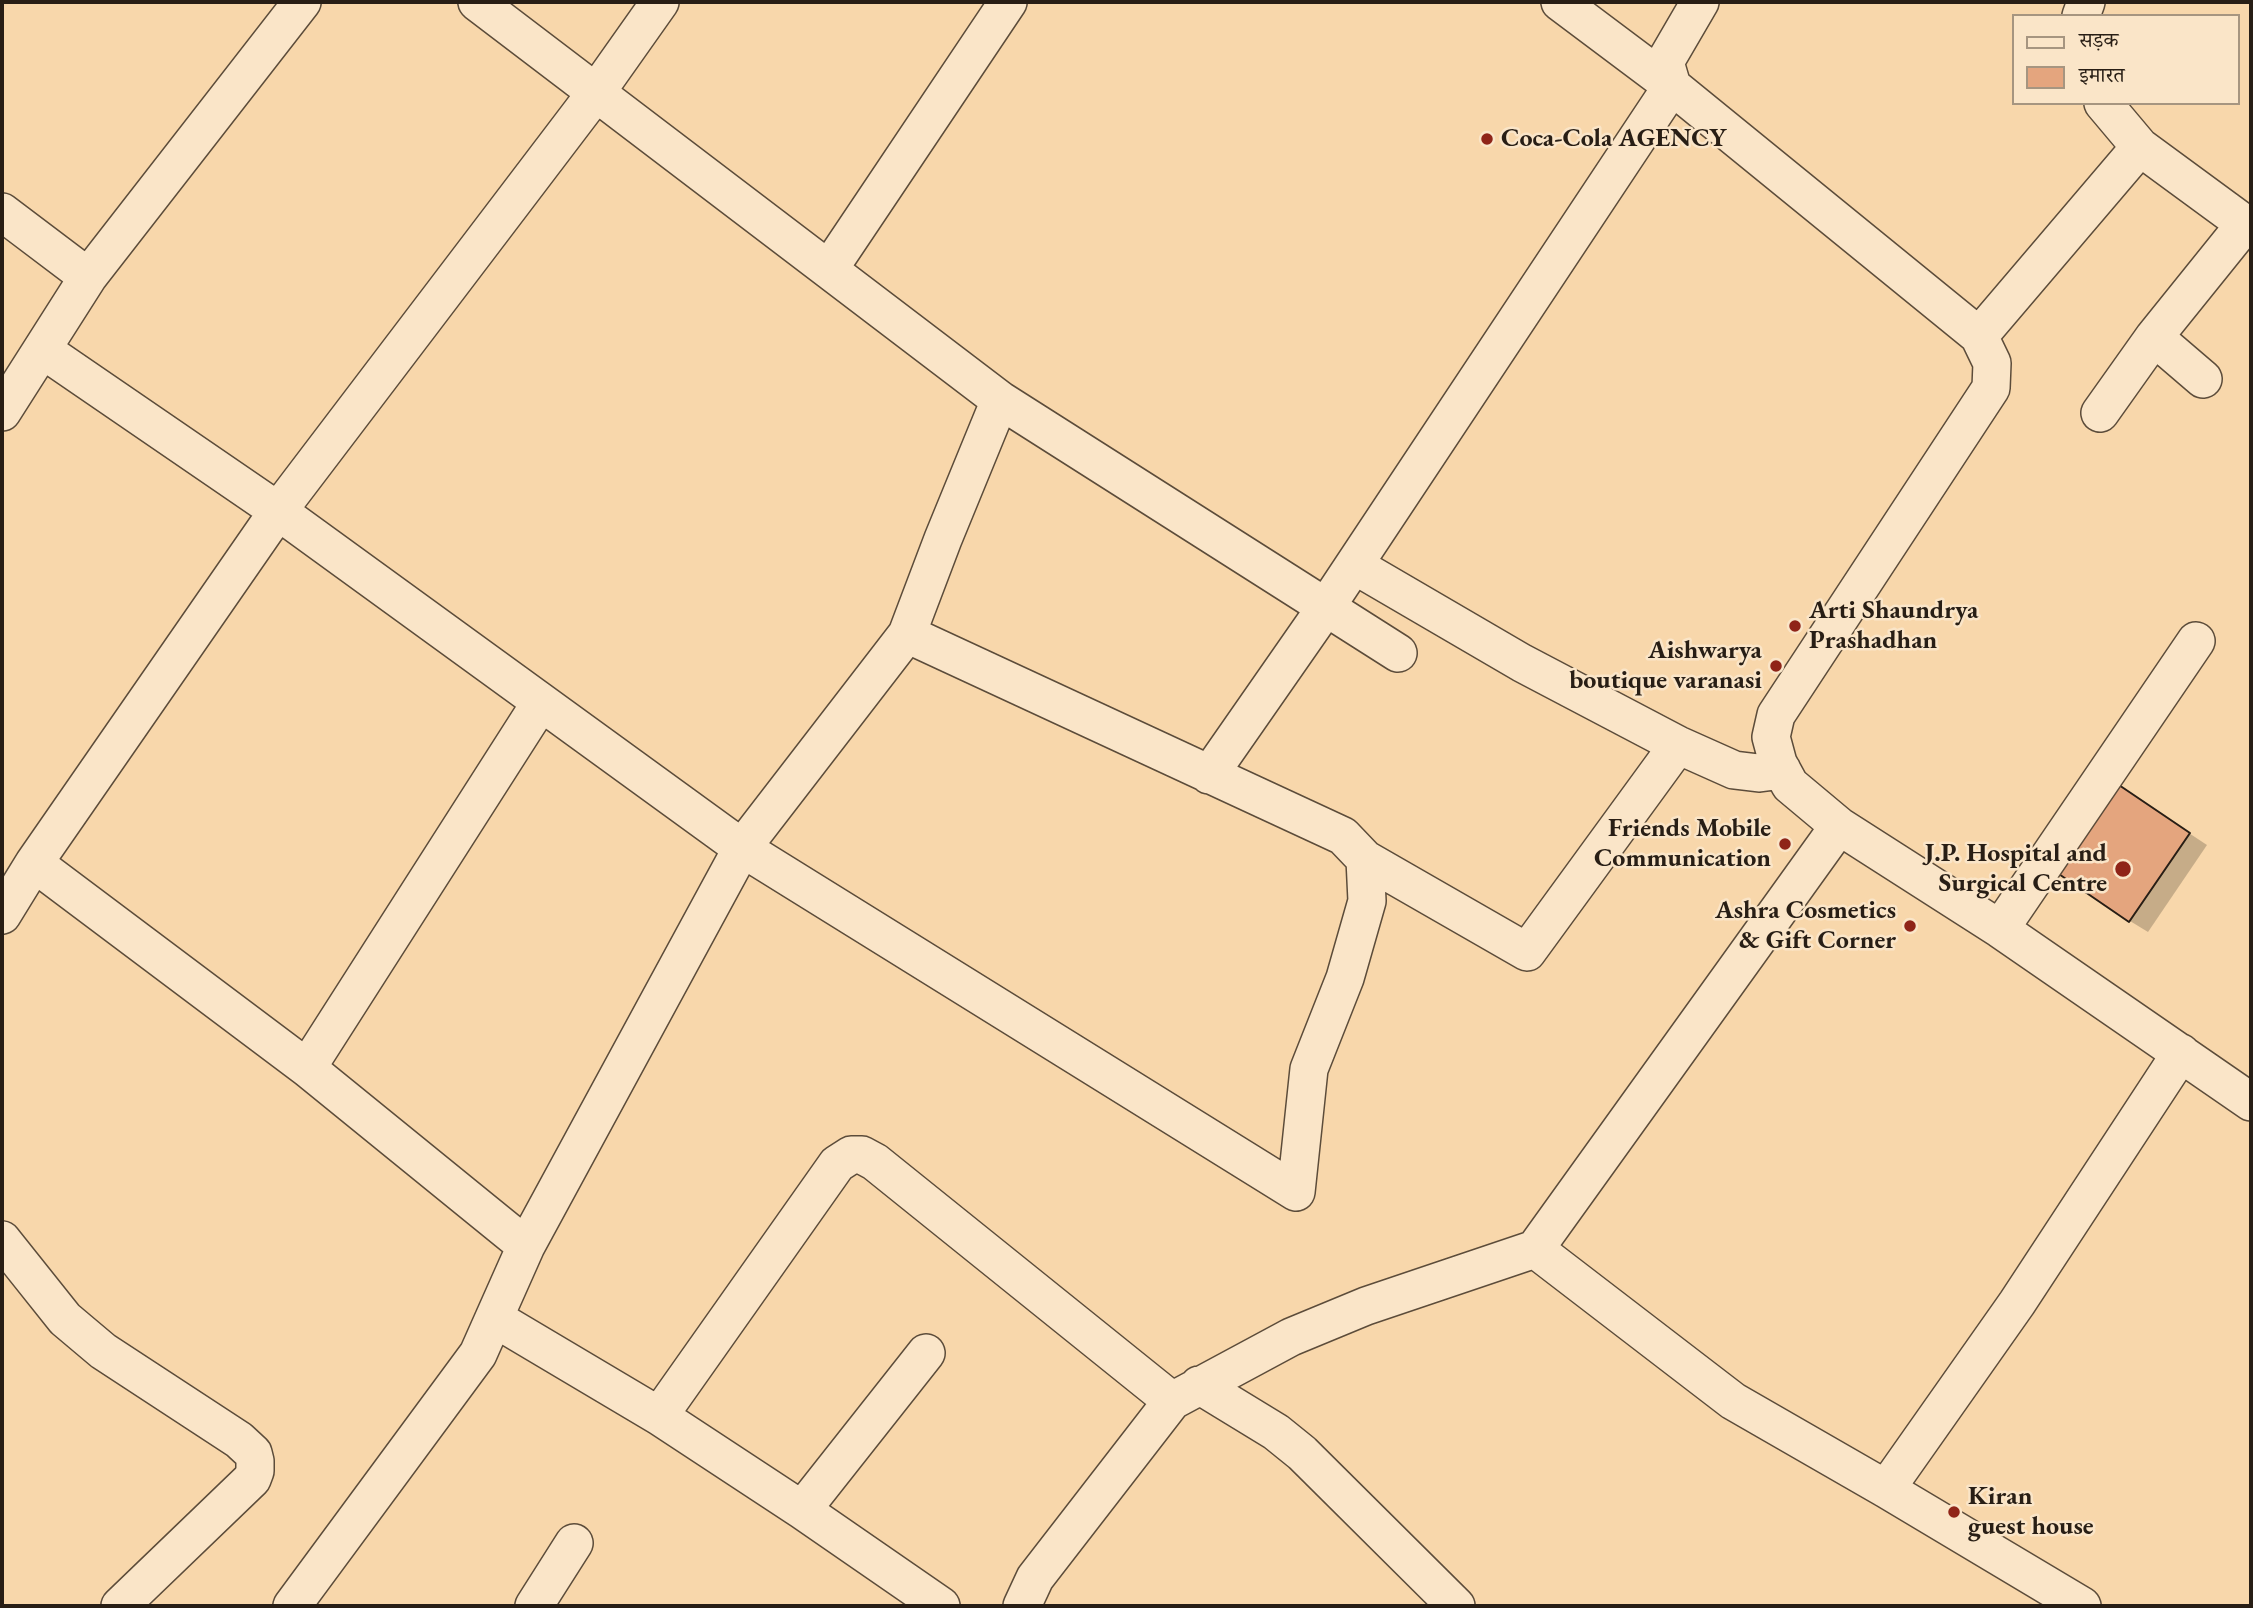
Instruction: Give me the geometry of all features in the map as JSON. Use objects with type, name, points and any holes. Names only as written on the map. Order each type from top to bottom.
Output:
[{"type":"street","points":[[2,412],[89,277],[302,2]]},
{"type":"street","points":[[477,2],[1000,400],[1398,653]]},
{"type":"street","points":[[2,915],[34,863],[278,511],[595,94],[660,2]]},
{"type":"street","points":[[829,269],[1008,2]]},
{"type":"street","points":[[1560,2],[1672,86],[1979,336],[1992,363],[1991,388],[1776,715],[1770,737],[1790,785],[1839,826],[2000,929],[2251,1102]]},
{"type":"street","points":[[1209,775],[1326,607],[1672,86],[1665,62],[1700,2]]},
{"type":"street","points":[[2100,413],[2154,337],[2248,225],[2140,147],[2105,105]]},
{"type":"street","points":[[1979,336],[2140,147]]},
{"type":"street","points":[[2,212],[89,277]]},
{"type":"street","points":[[2154,337],[2203,379]]},
{"type":"street","points":[[43,350],[278,511],[742,848],[1296,1192],[1309,1069],[1345,978],[1367,901],[1365,859]]},
{"type":"street","points":[[292,1606],[478,1354],[526,1246],[742,848],[907,634],[1000,400]]},
{"type":"street","points":[[1354,565],[1522,663],[1678,745],[1734,770],[1759,773],[1782,770]]},
{"type":"street","points":[[907,634],[1343,836],[1365,859],[1527,952],[1678,745]]},
{"type":"street","points":[[2000,929],[2196,641]]},
{"type":"street","points":[[307,1068],[541,702]]},
{"type":"street","points":[[1022,1606],[1035,1578],[1185,1393],[1291,1337],[1366,1306],[1535,1250],[1839,826]]},
{"type":"street","points":[[34,863],[307,1068],[526,1246]]},
{"type":"street","points":[[1886,1489],[2017,1303],[2181,1053]]},
{"type":"street","points":[[659,1416],[838,1164],[851,1154],[862,1155],[1185,1393],[1276,1432],[1302,1453],[1456,1606]]},
{"type":"street","points":[[2,1240],[65,1319],[103,1352],[239,1440],[253,1453],[256,1471],[252,1479],[120,1606]]},
{"type":"street","points":[[1535,1250],[1732,1401],[1886,1489],[2081,1606]]},
{"type":"street","points":[[494,1318],[659,1416],[803,1510],[941,1606]]},
{"type":"street","points":[[803,1510],[926,1353]]},
{"type":"street","points":[[534,1606],[574,1543]]},
{"type":"building","points":[[2113,781],[2190,833],[2129,922],[2053,870]]},
{"type":"place","name":"Coca-Cola AGENCY","points":[[1487,139]]},
{"type":"place","name":"Arti Shaundrya Prashadhan","points":[[1795,626]]},
{"type":"place","name":"Aishwarya boutique varanasi","points":[[1776,666]]},
{"type":"place","name":"Friends Mobile Communication","points":[[1785,844]]},
{"type":"place","name":"J.P. Hospital and Surgical Centre","points":[[2123,869]]},
{"type":"place","name":"Ashra Cosmetics & Gift Corner","points":[[1910,926]]},
{"type":"place","name":"Kiran guest house","points":[[1954,1512]]}]
